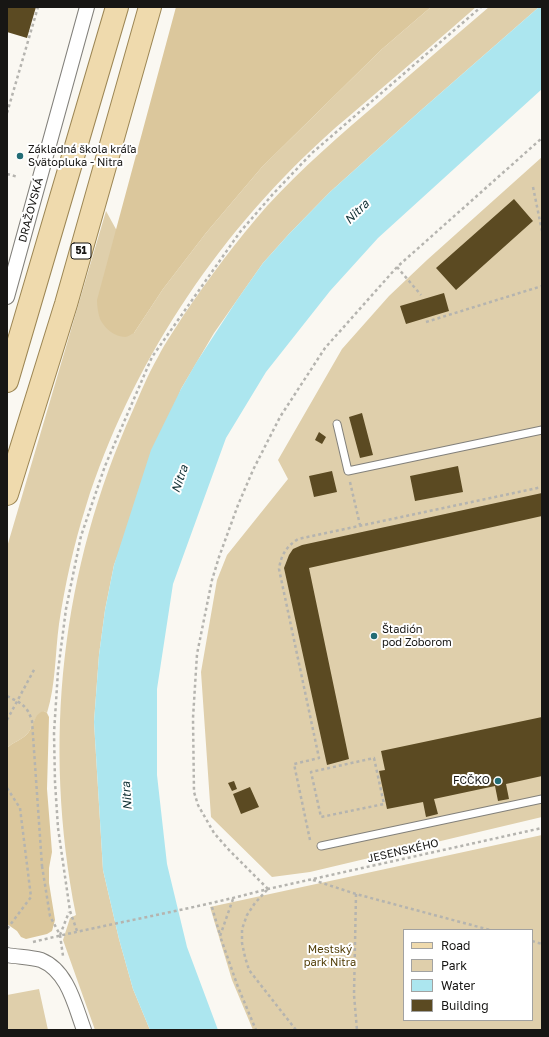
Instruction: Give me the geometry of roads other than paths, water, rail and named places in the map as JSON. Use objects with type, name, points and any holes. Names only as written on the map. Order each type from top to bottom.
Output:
[{"type":"main road","points":[[7,381],[117,7]]},
{"type":"main road","name":"51","points":[[7,494],[66,304],[150,7]]},
{"type":"street","name":"DRAŽOVSKÁ","points":[[7,297],[87,7]]},
{"type":"street","points":[[7,955],[41,960],[57,970],[67,986],[84,1030]]},
{"type":"lane","points":[[337,424],[348,471],[542,430]]},
{"type":"lane","points":[[320,846],[542,799]]},
{"type":"water","name":"Nitra","points":[[539,7],[542,7],[542,89],[378,238],[330,291],[266,372],[226,438],[173,584],[157,689],[157,775],[167,864],[187,947],[218,1030],[150,1030],[133,989],[119,939],[103,870],[94,722],[99,655],[105,610],[114,565],[151,450],[181,389],[196,363],[263,263],[330,192]]},
{"type":"place","name":"Základná škola kráľa Svätopluka - Nitra","points":[[20,156]]},
{"type":"place","name":"Štadión pod Zoborom","points":[[374,636]]},
{"type":"place","name":"FCČKO","points":[[498,781]]},
{"type":"park label","name":"Mestský park Nitra","points":[[330,956]]}]
